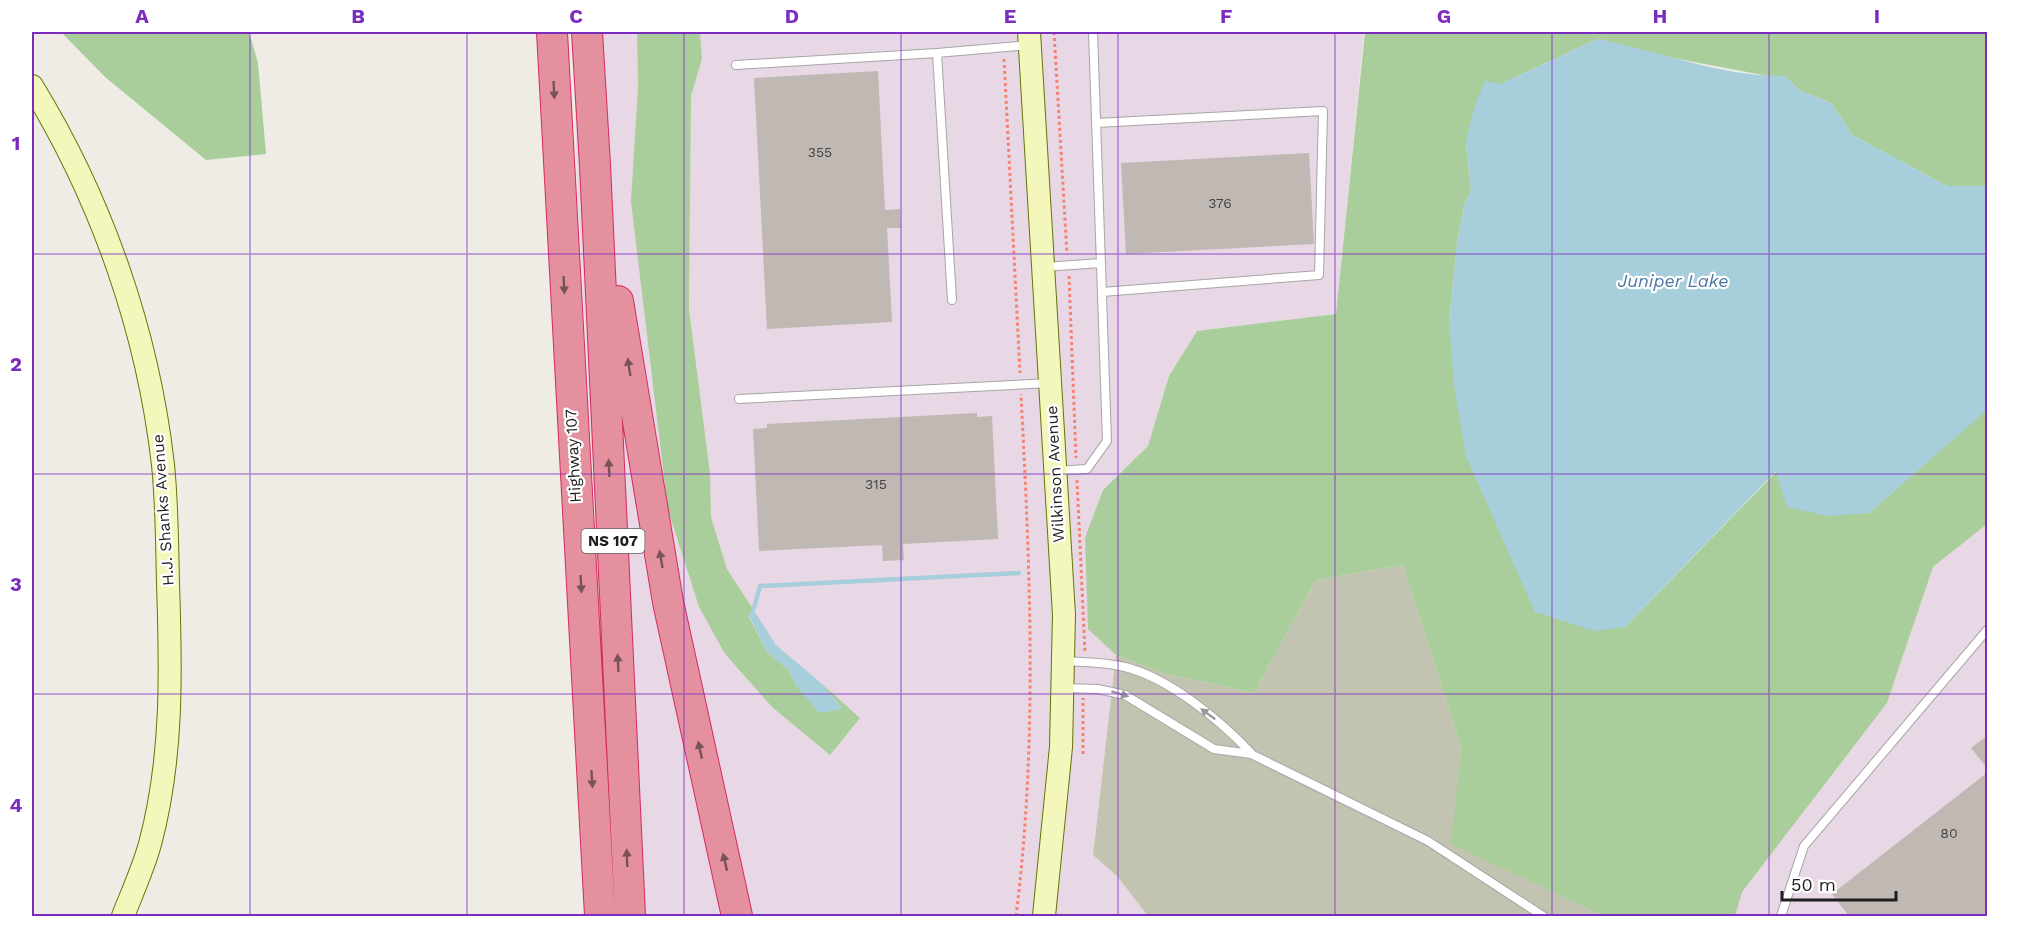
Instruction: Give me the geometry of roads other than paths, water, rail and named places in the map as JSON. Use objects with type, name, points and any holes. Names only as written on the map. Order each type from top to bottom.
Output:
[{"type":"highway","name":"Highway 107","points":[[552,32],[600,916]]},
{"type":"highway","name":"NS 107","points":[[587,32],[596,165],[630,916]]},
{"type":"highway","points":[[596,165],[668,602],[737,916]]},
{"type":"street","name":"Wilkinson Avenue","points":[[1029,38],[1050,383],[1066,470],[1064,615],[1074,659],[1073,689],[1060,747],[1044,916]]},
{"type":"street","name":"H.J. Shanks Avenue","points":[[32,86],[81,176],[126,291],[155,411],[163,466],[171,682],[168,739],[161,792],[149,845],[123,916]]},
{"type":"lane","points":[[1066,470],[1087,469],[1107,441],[1093,32]]},
{"type":"lane","points":[[736,65],[937,54],[1003,47],[1029,38]]},
{"type":"lane","points":[[937,54],[952,300]]},
{"type":"lane","points":[[1096,123],[1323,111],[1319,275],[1102,292]]},
{"type":"lane","points":[[1044,267],[1101,263]]},
{"type":"lane","points":[[739,399],[1050,383]]},
{"type":"lane","points":[[1781,916],[1804,846],[1988,629]]},
{"type":"lane","points":[[1074,659],[1126,667],[1154,679],[1228,729],[1251,754]]},
{"type":"lane","points":[[1073,689],[1125,695],[1214,749],[1251,754],[1428,841],[1543,916]]},
{"type":"water","name":"Juniper Lake","points":[[1597,39],[1714,68],[1785,76],[1799,90],[1831,103],[1852,135],[1947,186],[1987,186],[1988,409],[1869,513],[1827,516],[1787,507],[1776,471],[1625,627],[1594,631],[1535,612],[1466,456],[1454,384],[1449,322],[1457,244],[1464,206],[1471,190],[1466,141],[1474,108],[1485,81],[1501,84]]},
{"type":"water","points":[[753,609],[776,645],[821,683],[843,709],[819,713],[797,687],[789,670],[767,652],[749,616]]},
{"type":"waterway","points":[[754,608],[760,586],[1019,573]]}]
